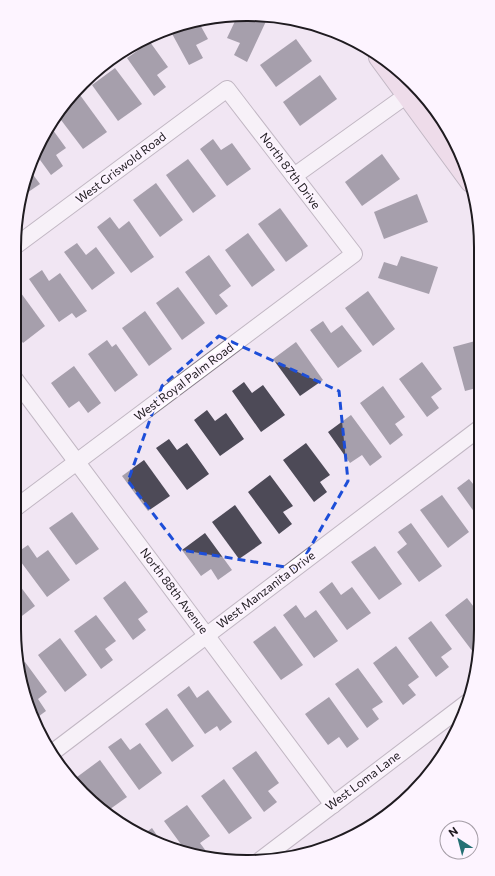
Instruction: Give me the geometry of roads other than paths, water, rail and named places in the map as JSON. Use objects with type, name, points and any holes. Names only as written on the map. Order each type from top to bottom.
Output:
[{"type":"street","points":[[392,73],[458,165]]},
{"type":"street","name":"North 87th Drive","points":[[227,89],[354,254]]},
{"type":"street","name":"West Griswold Road","points":[[21,242],[227,89]]},
{"type":"street","points":[[294,176],[407,94]]},
{"type":"street","name":"West Royal Palm Road","points":[[21,504],[354,254]]},
{"type":"street","name":"North 88th Avenue","points":[[21,387],[333,805]]},
{"type":"street","name":"West Manzanita Drive","points":[[56,749],[474,433]]},
{"type":"street","name":"West Loma Lane","points":[[268,854],[459,709]]}]
